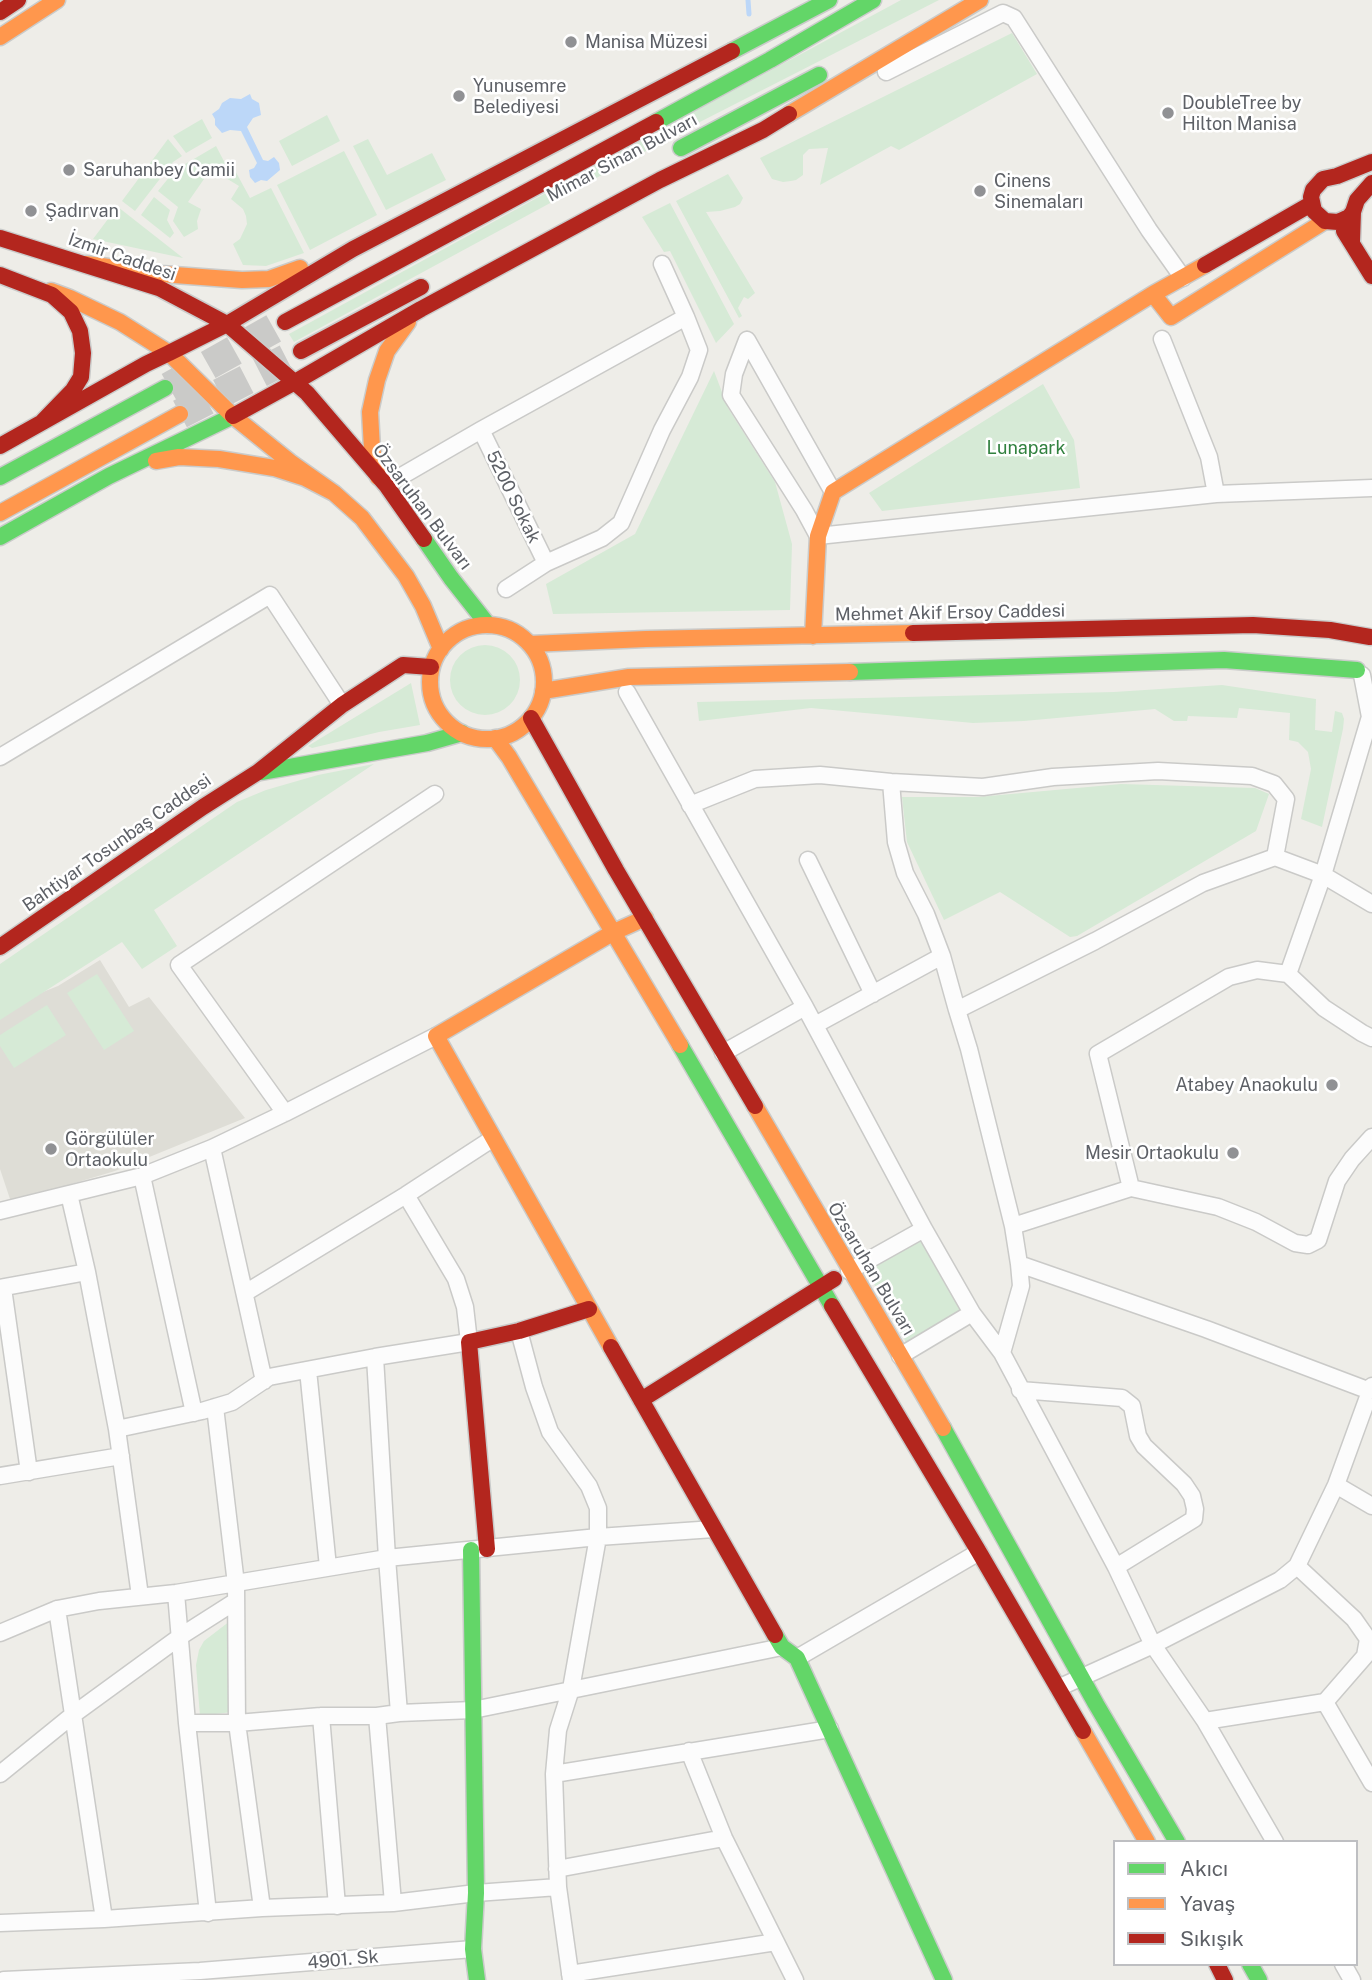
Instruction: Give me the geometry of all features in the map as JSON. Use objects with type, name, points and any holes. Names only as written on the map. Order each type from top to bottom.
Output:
[{"type":"main road","points":[[0,12],[18,0]]},
{"type":"main road","points":[[0,37],[57,0]]},
{"type":"main road","points":[[0,446],[146,364],[227,324],[353,249],[829,0]]},
{"type":"main road","name":"Mimar Sinan Bulvarı","points":[[285,323],[758,67],[873,0]]},
{"type":"main road","points":[[871,47],[963,0]]},
{"type":"main road","points":[[0,537],[109,477],[233,416],[421,309],[660,180],[763,130],[980,0]]},
{"type":"main road","name":"Mimar Sinan Bulvarı","points":[[665,157],[835,66]]},
{"type":"main road","points":[[1372,162],[1323,179],[1317,183],[1311,197],[1311,204],[1318,217],[1331,221],[1352,241],[1372,276]]},
{"type":"main road","points":[[1337,176],[1344,178],[1354,187],[1352,241]]},
{"type":"main road","points":[[1153,294],[1171,317],[1331,221],[1349,217],[1372,183]]},
{"type":"main road","points":[[813,636],[818,536],[833,492],[1153,294],[1311,204]]},
{"type":"main road","name":"İzmir Caddesi","points":[[0,238],[159,288],[227,324],[295,382]]},
{"type":"main road","points":[[86,264],[173,275],[242,280],[269,279],[353,249]]},
{"type":"main road","points":[[0,274],[70,298],[120,322],[169,353],[233,416],[334,493],[362,518],[406,576],[423,606],[440,649]]},
{"type":"main road","points":[[0,274],[52,295],[71,312],[80,331],[83,354],[81,377],[73,390],[43,421]]},
{"type":"main road","points":[[300,351],[434,280]]},
{"type":"main road","points":[[382,481],[372,449],[370,412],[377,380],[387,351],[405,324],[421,309]]},
{"type":"main road","points":[[146,364],[160,366],[169,376],[194,417],[197,426],[193,435]]},
{"type":"main road","name":"Özsaruhan Bulvarı","points":[[295,382],[382,481],[488,625]]},
{"type":"main road","points":[[0,477],[165,388]]},
{"type":"main road","points":[[0,513],[180,414]]},
{"type":"main road","points":[[109,477],[149,462],[178,457],[219,459],[274,468],[305,478],[334,493]]},
{"type":"main road","name":"Mehmet Akif Ersoy Caddesi","points":[[530,644],[1253,625],[1330,630],[1371,637]]},
{"type":"main road","points":[[473,626],[503,627],[530,644],[539,658],[544,674],[543,691],[539,705],[521,727],[495,738],[478,738],[462,733],[438,710],[432,694],[431,667],[440,649],[460,632],[473,626]]},
{"type":"main road","points":[[543,691],[629,677],[768,676],[1224,660],[1360,666],[1363,639],[1371,637]]},
{"type":"main road","name":"Bahtiyar Tosunbaş Caddesi","points":[[0,947],[258,772],[342,705],[403,665],[431,667]]},
{"type":"main road","name":"Özsaruhan Bulvarı","points":[[531,718],[616,870],[951,1442],[1176,1840]]},
{"type":"main road","name":"Bahtiyar Tosunbaş Caddesi","points":[[258,772],[427,743],[462,733]]},
{"type":"main road","points":[[495,738],[511,759],[614,932],[1146,1840]]},
{"type":"main road","points":[[645,918],[614,932],[436,1036],[782,1647],[797,1658],[944,1980]]},
{"type":"main road","points":[[640,1399],[849,1271]]},
{"type":"main road","points":[[478,1980],[472,1949],[476,1893],[473,1710],[479,1550],[469,1342],[519,1331],[589,1309]]},
{"type":"street","points":[[763,130],[1003,13],[1014,18],[1149,230],[1183,278]]},
{"type":"street","points":[[506,589],[546,563],[602,538],[621,523],[662,430],[690,377],[699,350],[662,264]]},
{"type":"street","points":[[382,481],[481,430],[686,317]]},
{"type":"street","points":[[1162,339],[1209,457],[1216,494]]},
{"type":"street","points":[[833,492],[747,340],[734,373],[731,395],[818,536],[1216,494],[1372,488]]},
{"type":"street","name":"5200 Sokak","points":[[481,430],[546,563]]},
{"type":"street","points":[[0,757],[270,595],[342,705]]},
{"type":"street","points":[[1288,974],[1323,875],[1371,713],[1360,666]]},
{"type":"street","points":[[627,692],[815,1025],[924,1229],[972,1313],[1002,1353],[1116,1567],[1153,1645],[1205,1721],[1274,1840]]},
{"type":"street","points":[[690,805],[754,779],[820,775],[983,788],[1053,777],[1158,771],[1252,776],[1274,784],[1286,799],[1275,857]]},
{"type":"street","points":[[891,782],[895,842],[905,873],[926,914],[942,956],[969,1049],[1013,1226],[1021,1286],[1002,1353]]},
{"type":"street","points":[[285,1113],[179,965],[435,794]]},
{"type":"street","points":[[957,1010],[1203,883],[1275,857],[1323,875],[1372,904]]},
{"type":"street","points":[[808,860],[873,994]]},
{"type":"street","points":[[815,1025],[942,956]]},
{"type":"street","points":[[1131,1188],[1098,1054],[1228,976],[1256,970],[1288,974],[1324,1008],[1372,1038]]},
{"type":"street","points":[[723,1053],[805,1007]]},
{"type":"street","points":[[0,1211],[142,1176],[212,1148],[436,1036]]},
{"type":"street","points":[[1013,1226],[1131,1188],[1218,1207],[1256,1222],[1295,1243],[1308,1245],[1318,1240],[1337,1181],[1371,1136]]},
{"type":"street","points":[[245,1293],[492,1139]]},
{"type":"street","points":[[212,1148],[264,1381]]},
{"type":"street","points":[[142,1176],[194,1413]]},
{"type":"street","points":[[69,1194],[117,1429],[140,1596]]},
{"type":"street","points":[[117,1429],[232,1402],[269,1377],[469,1342],[465,1307],[456,1279],[406,1195]]},
{"type":"street","points":[[849,1271],[924,1229]]},
{"type":"street","points":[[1018,1264],[1371,1389],[1336,1485],[1297,1566],[1280,1580],[1153,1645],[1058,1688]]},
{"type":"street","points":[[29,1472],[2,1288],[87,1272]]},
{"type":"street","points":[[900,1356],[972,1313]]},
{"type":"street","points":[[519,1331],[550,1432],[589,1486],[597,1508],[598,1537],[571,1689],[558,1730],[554,1774],[558,1887],[570,1977],[776,1942]]},
{"type":"street","points":[[375,1357],[399,1713]]},
{"type":"street","points":[[308,1370],[328,1567]]},
{"type":"street","points":[[1020,1390],[1122,1398],[1132,1406],[1138,1436],[1144,1446],[1184,1484],[1192,1496],[1194,1519],[1116,1567]]},
{"type":"street","points":[[215,1407],[236,1584],[237,1723],[262,1908]]},
{"type":"street","points":[[0,1476],[121,1456]]},
{"type":"street","points":[[1336,1485],[1372,1506]]},
{"type":"street","points":[[0,1633],[57,1609],[99,1601],[236,1584],[387,1558],[714,1528]]},
{"type":"street","points":[[797,1658],[979,1552]]},
{"type":"street","points":[[1205,1721],[1325,1702],[1366,1656],[1368,1639],[1354,1619],[1297,1566]]},
{"type":"street","points":[[176,1593],[208,1913]]},
{"type":"street","points":[[0,1774],[74,1714],[181,1636],[236,1601]]},
{"type":"street","points":[[57,1609],[104,1919]]},
{"type":"street","points":[[187,1723],[237,1723],[321,1716],[377,1716],[473,1710],[782,1647]]},
{"type":"street","points":[[1325,1702],[1372,1783]]},
{"type":"street","points":[[321,1716],[337,1906]]},
{"type":"street","points":[[377,1716],[393,1903]]},
{"type":"street","points":[[554,1774],[830,1729]]},
{"type":"street","points":[[689,1751],[724,1838],[794,1980]]},
{"type":"street","points":[[557,1868],[724,1838]]},
{"type":"street","points":[[0,1923],[393,1903],[558,1887]]},
{"type":"street","name":"4901. Sk","points":[[5,1980],[201,1976],[472,1949]]},
{"type":"shaded area","points":[[100,960],[129,1007],[149,997],[245,1118],[115,1171],[11,1202],[0,1169],[0,1009],[58,986]]},
{"type":"green space","points":[[901,0],[939,0],[694,125],[294,342],[289,334],[688,115]]},
{"type":"green space","points":[[1012,33],[1037,74],[899,150],[891,146],[820,185],[828,148],[809,149],[803,155],[803,175],[791,181],[772,179],[760,158]]},
{"type":"green space","points":[[327,115],[340,141],[292,166],[279,141]]},
{"type":"green space","points":[[202,119],[212,138],[186,153],[173,136]]},
{"type":"green space","points":[[168,139],[182,156],[173,162],[135,211],[122,201]]},
{"type":"green space","points":[[368,139],[387,175],[432,153],[446,180],[386,210],[353,146]]},
{"type":"green space","points":[[216,146],[227,167],[232,165],[250,198],[271,188],[304,253],[266,266],[243,265],[233,244],[240,239],[247,224],[243,209],[231,199],[239,186],[211,169],[188,202],[201,209],[197,221],[198,229],[184,237],[173,221],[178,207],[158,191],[175,170]]},
{"type":"green space","points":[[344,151],[377,215],[310,250],[277,185]]},
{"type":"green space","points":[[728,174],[743,198],[740,204],[720,211],[706,212],[755,293],[748,299],[744,297],[738,308],[742,316],[739,318],[676,201]]},
{"type":"green space","points":[[154,197],[170,210],[167,220],[174,233],[170,238],[141,215]]},
{"type":"green space","points":[[670,203],[734,324],[716,343],[670,251],[664,252],[642,217]]},
{"type":"green space","points":[[118,207],[183,258],[93,239]]},
{"type":"green space","points":[[714,371],[728,408],[775,482],[792,544],[790,610],[553,614],[546,584],[635,534]]},
{"type":"green space","name":"Lunapark","points":[[1043,384],[1074,440],[1080,488],[882,511],[869,493]]},
{"type":"green space","points":[[478,645],[492,645],[505,651],[514,660],[520,680],[518,693],[510,705],[492,715],[478,715],[465,709],[456,700],[450,687],[450,673],[456,660],[465,651]]},
{"type":"green space","points":[[411,683],[420,725],[312,748],[308,746]]},
{"type":"green space","points":[[1222,685],[1316,699],[1315,730],[1332,732],[1335,711],[1342,713],[1343,729],[1322,827],[1301,819],[1311,769],[1308,752],[1298,742],[1289,740],[1290,713],[1239,708],[1237,718],[1188,716],[1187,721],[1174,721],[1155,709],[973,723],[811,708],[699,721],[697,702],[1114,692]]},
{"type":"green space","points":[[374,764],[154,910],[177,946],[142,969],[122,942],[0,1020],[0,964],[237,802],[266,790],[318,775]]},
{"type":"green space","points":[[1121,784],[1255,788],[1269,794],[1256,831],[1077,936],[1070,937],[1000,892],[944,920],[907,842],[902,797],[978,797]]},
{"type":"green space","points":[[97,974],[134,1031],[104,1050],[67,993]]},
{"type":"green space","points":[[47,1005],[66,1035],[14,1068],[0,1046],[0,1035]]},
{"type":"green space","points":[[922,1237],[962,1309],[908,1346],[866,1269]]},
{"type":"green space","points":[[230,1621],[232,1712],[200,1716],[196,1665],[199,1650],[204,1641]]},
{"type":"water","points":[[250,94],[252,99],[259,103],[261,115],[253,118],[247,127],[263,160],[268,161],[274,157],[280,170],[267,181],[255,183],[249,170],[257,163],[241,131],[230,130],[222,133],[215,125],[212,114],[230,98],[241,99]]},
{"type":"waterway","points":[[748,0],[749,14]]},
{"type":"tunnel","points":[[169,387],[285,322]]},
{"type":"tunnel","points":[[180,414],[298,353]]},
{"type":"traffic: fast","points":[[732,51],[829,0]]},
{"type":"traffic: fast","points":[[656,122],[873,0]]},
{"type":"traffic: fast","points":[[681,148],[819,75]]},
{"type":"traffic: fast","points":[[0,477],[165,388]]},
{"type":"traffic: fast","points":[[0,537],[109,476],[233,416]]},
{"type":"traffic: fast","points":[[424,539],[488,625]]},
{"type":"traffic: fast","points":[[850,672],[1224,660],[1357,670]]},
{"type":"traffic: fast","points":[[261,772],[427,743],[462,733]]},
{"type":"traffic: fast","points":[[680,1045],[832,1306]]},
{"type":"traffic: fast","points":[[943,1428],[1096,1704],[1176,1840]]},
{"type":"traffic: fast","points":[[471,1550],[476,1893],[473,1949],[477,1980]]},
{"type":"traffic: fast","points":[[775,1635],[782,1647],[797,1658],[944,1980]]},
{"type":"traffic: fast","points":[[1251,1966],[1259,1980]]},
{"type":"traffic: slow","points":[[0,37],[57,0]]},
{"type":"traffic: slow","points":[[789,114],[980,0]]},
{"type":"traffic: slow","points":[[1153,294],[1171,317],[1325,221]]},
{"type":"traffic: slow","points":[[86,264],[161,274],[242,280],[269,279],[300,268]]},
{"type":"traffic: slow","points":[[813,636],[818,536],[833,492],[1153,294],[1205,265]]},
{"type":"traffic: slow","points":[[51,291],[120,322],[169,353],[233,416],[334,493],[362,518],[406,576],[423,606],[441,649]]},
{"type":"traffic: slow","points":[[378,477],[372,449],[370,412],[387,351],[408,322]]},
{"type":"traffic: slow","points":[[0,513],[180,414]]},
{"type":"traffic: slow","points":[[156,461],[179,457],[219,459],[274,468],[305,478],[334,493]]},
{"type":"traffic: slow","points":[[487,625],[509,630],[527,642],[539,660],[544,682],[539,704],[527,722],[509,734],[487,739],[465,734],[447,722],[435,704],[430,682],[435,660],[447,642],[465,630],[487,625]]},
{"type":"traffic: slow","points":[[530,644],[913,633]]},
{"type":"traffic: slow","points":[[543,691],[629,677],[850,672]]},
{"type":"traffic: slow","points":[[495,738],[509,757],[680,1045]]},
{"type":"traffic: slow","points":[[611,1347],[436,1036],[614,932],[645,918]]},
{"type":"traffic: slow","points":[[755,1106],[943,1428]]},
{"type":"traffic: slow","points":[[1083,1731],[1146,1840]]},
{"type":"traffic: jam","points":[[0,12],[18,0]]},
{"type":"traffic: jam","points":[[227,324],[353,249],[732,51]]},
{"type":"traffic: jam","points":[[295,382],[421,309],[789,114]]},
{"type":"traffic: jam","points":[[285,322],[656,122]]},
{"type":"traffic: jam","points":[[1353,212],[1338,222],[1325,221],[1314,211],[1311,197],[1313,190],[1323,179],[1372,162]]},
{"type":"traffic: jam","points":[[1352,241],[1353,212],[1357,200],[1372,183]]},
{"type":"traffic: jam","points":[[1205,265],[1311,204]]},
{"type":"traffic: jam","points":[[1344,231],[1372,276]]},
{"type":"traffic: jam","points":[[0,238],[159,288],[227,324],[307,393],[386,485],[424,539]]},
{"type":"traffic: jam","points":[[0,275],[52,295],[71,312],[80,331],[83,353],[81,377],[73,390],[43,421]]},
{"type":"traffic: jam","points":[[301,351],[421,287]]},
{"type":"traffic: jam","points":[[169,353],[227,324]]},
{"type":"traffic: jam","points":[[0,446],[169,353]]},
{"type":"traffic: jam","points":[[233,416],[295,382]]},
{"type":"traffic: jam","points":[[913,633],[1253,625],[1330,630],[1370,637]]},
{"type":"traffic: jam","points":[[0,947],[258,772],[342,705],[403,665],[431,667]]},
{"type":"traffic: jam","points":[[531,718],[616,870],[755,1106]]},
{"type":"traffic: jam","points":[[641,1400],[834,1279]]},
{"type":"traffic: jam","points":[[832,1306],[1083,1731]]},
{"type":"traffic: jam","points":[[487,1549],[469,1342],[519,1331],[589,1309]]},
{"type":"traffic: jam","points":[[611,1347],[775,1635]]},
{"type":"traffic: jam","points":[[1218,1966],[1225,1980]]},
{"type":"place","name":"Manisa Müzesi","points":[[571,42]]},
{"type":"place","name":"Yunusemre Belediyesi","points":[[459,96]]},
{"type":"place","name":"DoubleTree by Hilton Manisa","points":[[1168,113]]},
{"type":"place","name":"Saruhanbey Camii","points":[[69,170]]},
{"type":"place","name":"Cinens Sinemaları","points":[[980,191]]},
{"type":"place","name":"Şadırvan","points":[[31,211]]},
{"type":"place","name":"Atabey Anaokulu","points":[[1332,1085]]},
{"type":"place","name":"Görgülüler Ortaokulu","points":[[51,1149]]},
{"type":"place","name":"Mesir Ortaokulu","points":[[1233,1153]]}]
